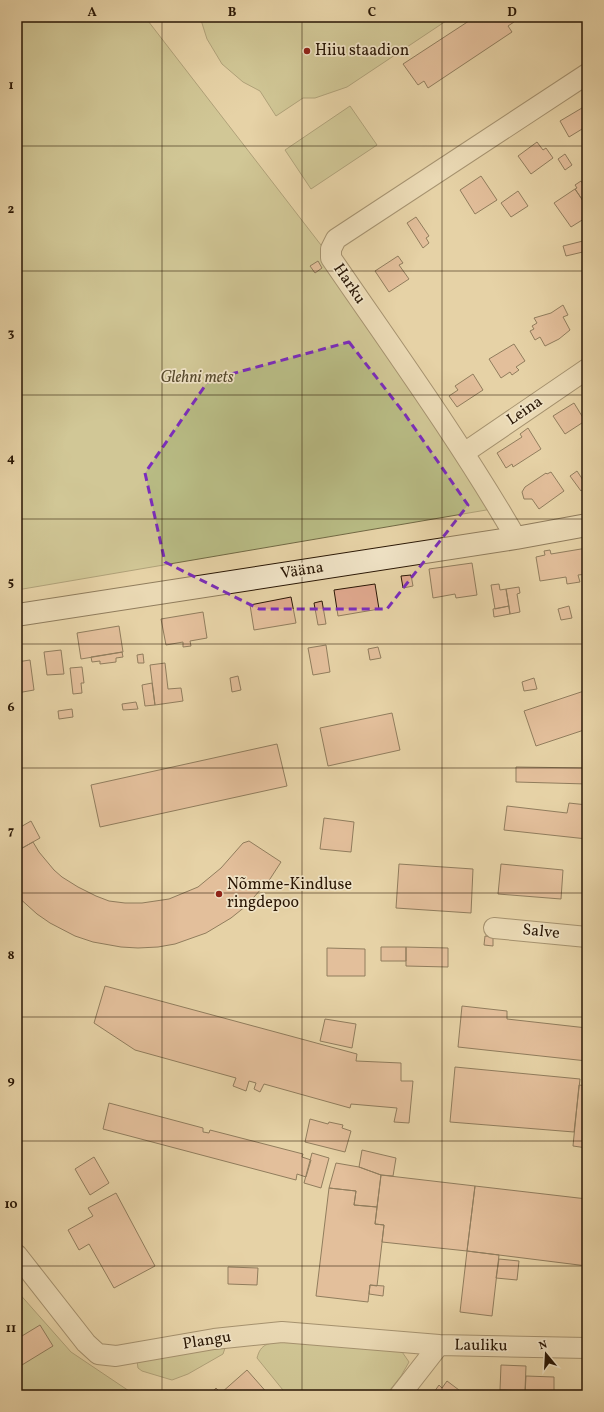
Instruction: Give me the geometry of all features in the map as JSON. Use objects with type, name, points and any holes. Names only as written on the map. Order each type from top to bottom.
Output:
[{"type":"street","name":"Harku","points":[[516,538],[464,453],[331,258],[331,249],[336,239],[587,74]]},
{"type":"street","name":"Leina","points":[[464,453],[587,369]]},
{"type":"street","name":"Vääna","points":[[17,615],[516,538],[587,525]]},
{"type":"street","name":"Salve","points":[[494,928],[587,937]]},
{"type":"street","name":"Plangu","points":[[18,1258],[86,1343],[98,1354],[116,1356],[214,1339],[282,1332],[439,1345]]},
{"type":"street","name":"Lauliku","points":[[400,1395],[439,1345],[587,1348]]},
{"type":"highlighted area","points":[[349,342],[404,413],[468,505],[387,609],[259,609],[165,562],[145,473],[209,380]]},
{"type":"green space","name":"Glehni mets","points":[[17,17],[145,17],[331,258],[498,508],[17,590]]},
{"type":"green space","name":"Hiiu staadion","points":[[200,17],[452,17],[347,87],[315,98],[303,98],[276,116],[260,91],[243,82],[222,64],[207,39]]},
{"type":"green space","points":[[350,106],[377,145],[311,189],[285,150]]},
{"type":"green space","points":[[17,1291],[71,1352],[135,1395],[17,1395]]},
{"type":"green space","points":[[282,1341],[398,1346],[409,1362],[401,1376],[386,1395],[287,1395],[257,1358],[263,1347]]},
{"type":"green space","points":[[222,1345],[225,1348],[223,1354],[188,1374],[172,1380],[142,1371],[138,1368],[137,1361]]},
{"type":"building","points":[[475,17],[511,17],[514,22],[508,26],[512,32],[428,88],[424,81],[418,85],[403,64]]},
{"type":"building","points":[[587,105],[587,126],[569,137],[560,121]]},
{"type":"building","points":[[537,142],[543,150],[546,148],[553,158],[531,174],[518,156]]},
{"type":"building","points":[[565,154],[572,165],[565,170],[558,159]]},
{"type":"building","points":[[481,176],[497,200],[475,214],[460,190]]},
{"type":"building","points":[[581,181],[587,190],[586,205],[575,189],[577,188],[575,185]]},
{"type":"building","points":[[575,189],[587,207],[587,217],[571,227],[554,203]]},
{"type":"building","points":[[518,191],[528,206],[511,217],[501,203]]},
{"type":"building","points":[[416,217],[429,236],[426,238],[429,243],[423,248],[407,223]]},
{"type":"building","points":[[587,240],[587,251],[566,256],[563,246]]},
{"type":"building","points":[[398,256],[403,263],[399,265],[409,279],[389,292],[375,271]]},
{"type":"building","points":[[318,261],[322,268],[315,273],[310,266]]},
{"type":"building","points":[[563,305],[568,315],[563,317],[570,330],[559,339],[545,346],[540,337],[535,340],[530,331],[534,329],[532,326],[537,323],[534,318],[551,313]]},
{"type":"building","points":[[514,344],[525,361],[516,367],[519,370],[512,375],[510,372],[501,378],[489,359]]},
{"type":"building","points":[[473,374],[483,390],[457,407],[449,396],[458,390],[455,386]]},
{"type":"building","points":[[574,403],[585,421],[565,434],[553,416]]},
{"type":"building","points":[[528,428],[541,449],[513,467],[512,464],[506,468],[497,453],[522,437],[520,434]]},
{"type":"building","points":[[577,471],[587,486],[581,491],[570,476]]},
{"type":"building","points":[[551,472],[564,491],[539,509],[532,499],[524,499],[522,492],[525,487],[546,473]]},
{"type":"building","points":[[587,548],[587,574],[578,575],[580,582],[567,584],[566,577],[540,581],[536,557],[545,555],[544,551],[550,550],[551,554]]},
{"type":"building","points":[[472,563],[477,595],[456,598],[455,594],[433,598],[429,569]]},
{"type":"building","points":[[411,575],[413,586],[403,588],[401,576]]},
{"type":"building","points":[[375,584],[379,609],[338,616],[334,590]]},
{"type":"building","points":[[499,584],[500,590],[506,589],[509,606],[495,609],[491,585]]},
{"type":"building","points":[[519,587],[520,593],[517,594],[520,612],[510,614],[506,589]]},
{"type":"building","points":[[291,597],[296,623],[254,630],[250,605]]},
{"type":"building","points":[[322,601],[326,624],[318,625],[314,603]]},
{"type":"building","points":[[509,606],[510,614],[494,617],[493,609]]},
{"type":"building","points":[[569,606],[572,618],[561,620],[558,609]]},
{"type":"building","points":[[203,612],[207,638],[190,641],[191,646],[183,647],[183,642],[166,645],[161,619]]},
{"type":"building","points":[[119,626],[123,652],[81,659],[77,633]]},
{"type":"building","points":[[326,645],[330,672],[313,675],[308,648]]},
{"type":"building","points":[[378,647],[381,658],[370,660],[368,649]]},
{"type":"building","points":[[61,650],[64,674],[47,675],[44,652]]},
{"type":"building","points":[[122,652],[123,657],[116,658],[116,662],[100,664],[100,661],[92,662],[91,657]]},
{"type":"building","points":[[143,654],[144,663],[138,663],[137,655]]},
{"type":"building","points":[[30,660],[34,690],[17,693],[17,662]]},
{"type":"building","points":[[165,663],[168,689],[181,688],[183,701],[155,705],[150,665]]},
{"type":"building","points":[[82,667],[84,683],[81,683],[82,693],[73,694],[70,668]]},
{"type":"building","points":[[238,676],[241,690],[232,692],[230,678]]},
{"type":"building","points":[[534,678],[537,689],[524,691],[522,682]]},
{"type":"building","points":[[152,683],[155,705],[145,706],[142,685]]},
{"type":"building","points":[[587,690],[587,729],[536,746],[524,711]]},
{"type":"building","points":[[136,702],[138,709],[123,710],[122,704]]},
{"type":"building","points":[[72,709],[73,717],[59,719],[58,711]]},
{"type":"building","points":[[392,713],[400,750],[328,766],[320,728]]},
{"type":"building","points":[[277,744],[287,786],[100,827],[91,785]]},
{"type":"building","points":[[516,767],[587,768],[587,784],[516,782]]},
{"type":"building","points":[[569,803],[587,805],[587,839],[504,830],[507,806],[567,813]]},
{"type":"building","points":[[324,818],[354,822],[351,852],[320,849]]},
{"type":"building","points":[[31,821],[40,838],[17,851],[17,829]]},
{"type":"building","name":"Nõmme-Kindluse ringdepoo","points":[[249,841],[281,862],[270,879],[246,906],[231,918],[206,933],[175,944],[138,948],[121,947],[93,942],[75,936],[50,923],[37,914],[17,896],[17,851],[33,842],[54,870],[78,887],[109,901],[142,903],[169,899],[198,887],[221,868],[243,843]]},
{"type":"building","points":[[399,864],[473,869],[471,913],[396,908]]},
{"type":"building","points":[[501,864],[563,870],[561,899],[498,894]]},
{"type":"building","points":[[485,936],[493,937],[493,946],[484,945]]},
{"type":"building","points":[[381,947],[406,947],[406,961],[381,961]]},
{"type":"building","points":[[406,947],[448,948],[448,967],[406,966]]},
{"type":"building","points":[[327,948],[365,949],[365,976],[327,976]]},
{"type":"building","points":[[105,986],[357,1054],[356,1061],[401,1063],[401,1081],[413,1081],[409,1123],[394,1122],[397,1108],[351,1104],[350,1108],[264,1084],[260,1092],[254,1089],[256,1083],[249,1081],[246,1091],[233,1086],[236,1078],[135,1050],[94,1023]]},
{"type":"building","points":[[462,1006],[507,1011],[507,1019],[587,1028],[587,1061],[458,1047]]},
{"type":"building","points":[[325,1019],[356,1024],[352,1048],[320,1041]]},
{"type":"building","points":[[455,1067],[580,1079],[574,1132],[450,1122]]},
{"type":"building","points":[[579,1085],[587,1086],[587,1148],[573,1146]]},
{"type":"building","points":[[109,1103],[203,1128],[203,1132],[209,1133],[210,1130],[303,1154],[302,1157],[311,1160],[306,1177],[297,1174],[296,1180],[103,1129]]},
{"type":"building","points":[[310,1119],[328,1124],[329,1122],[343,1125],[342,1128],[351,1131],[345,1152],[305,1142]]},
{"type":"building","points":[[362,1150],[396,1158],[393,1176],[381,1175],[359,1167]]},
{"type":"building","points":[[312,1153],[329,1158],[321,1188],[304,1183]]},
{"type":"building","points":[[94,1157],[109,1183],[90,1195],[75,1169]]},
{"type":"building","points":[[336,1163],[359,1167],[381,1175],[377,1207],[354,1205],[356,1191],[329,1188]]},
{"type":"building","points":[[381,1175],[475,1186],[467,1251],[382,1242],[384,1225],[375,1224]]},
{"type":"building","points":[[475,1186],[587,1199],[587,1266],[467,1251]]},
{"type":"building","points":[[329,1188],[356,1191],[354,1205],[377,1207],[375,1224],[384,1225],[377,1286],[370,1285],[368,1302],[316,1296]]},
{"type":"building","points":[[116,1193],[155,1266],[114,1288],[89,1244],[79,1250],[68,1230],[93,1216],[88,1208]]},
{"type":"building","points":[[467,1251],[499,1255],[492,1316],[460,1312]]},
{"type":"building","points":[[499,1259],[519,1261],[517,1280],[496,1278]]},
{"type":"building","points":[[228,1267],[258,1268],[257,1285],[228,1284]]},
{"type":"building","points":[[370,1285],[384,1286],[383,1296],[369,1294]]},
{"type":"building","points":[[40,1325],[53,1346],[17,1368],[17,1339]]},
{"type":"building","points":[[501,1365],[526,1366],[525,1391],[500,1390]]},
{"type":"building","points":[[247,1370],[269,1395],[209,1395],[216,1388],[221,1393]]},
{"type":"building","points":[[526,1376],[554,1377],[554,1395],[525,1395]]},
{"type":"building","points":[[447,1381],[463,1393],[461,1395],[432,1395],[439,1385],[442,1388]]},
{"type":"place","name":"Hiiu staadion","points":[[307,51]]},
{"type":"place","name":"Nõmme-Kindluse ringdepoo","points":[[219,894]]}]
